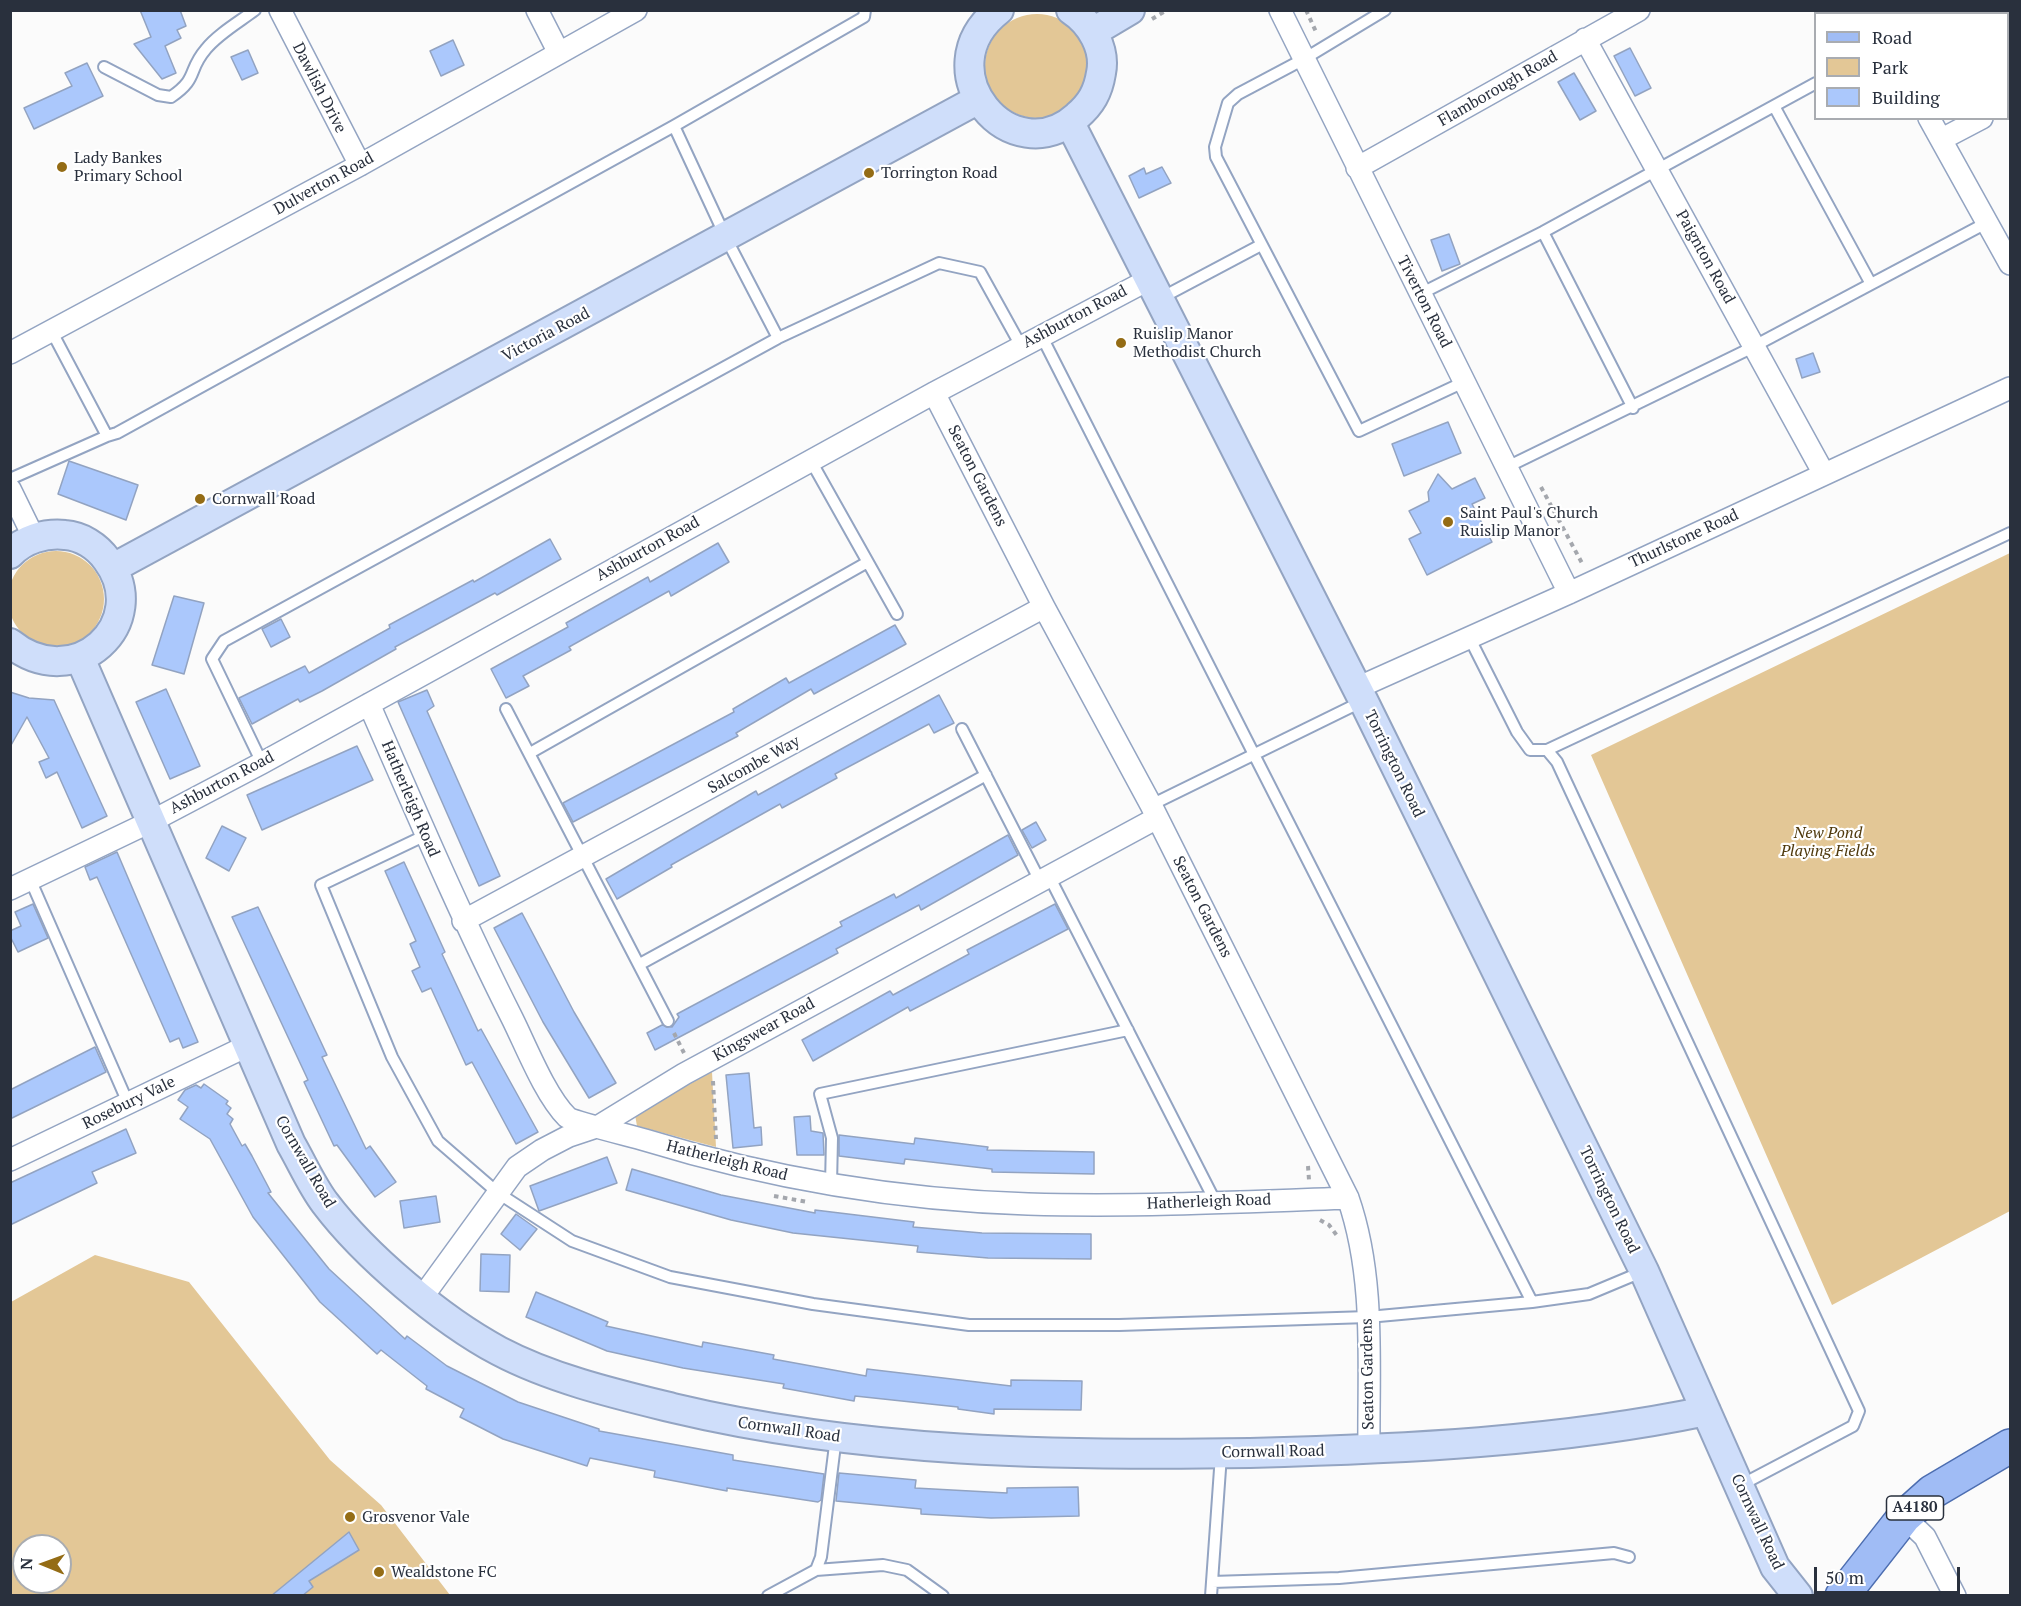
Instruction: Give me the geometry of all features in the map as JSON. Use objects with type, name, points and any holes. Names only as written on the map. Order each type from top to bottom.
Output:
[{"type":"main road","name":"A4180","points":[[1842,1596],[1904,1517],[1932,1492],[2010,1446]]},
{"type":"street","name":"Dawlish Drive","points":[[280,10],[360,165]]},
{"type":"street","points":[[537,10],[559,53]]},
{"type":"street","name":"Dulverton Road","points":[[10,353],[360,165],[636,10]]},
{"type":"street","points":[[999,10],[986,20],[974,38],[969,59],[970,80],[977,100],[992,117],[1011,129],[1033,133],[1056,130],[1070,123],[1089,106],[1098,88],[1102,69],[1100,50],[1093,32],[1071,10]]},
{"type":"street","points":[[1093,32],[1130,10]]},
{"type":"street","name":"Tiverton Road","points":[[1280,10],[1569,593]]},
{"type":"street","name":"Flamborough Road","points":[[1357,168],[1639,10]]},
{"type":"street","name":"Paignton Road","points":[[1585,39],[1824,474]]},
{"type":"street","name":"Victoria Road","points":[[113,568],[977,100]]},
{"type":"street","points":[[1930,120],[2009,257]]},
{"type":"street","points":[[1942,139],[1978,120]]},
{"type":"street","name":"Torrington Road","points":[[1070,123],[1360,694],[1644,1270],[1706,1411]]},
{"type":"street","name":"Ashburton Road","points":[[10,889],[150,822],[262,763],[1041,335],[1153,290]]},
{"type":"street","name":"Thurlstone Road","points":[[1360,694],[1469,637],[1569,593],[2010,388]]},
{"type":"street","name":"Seaton Gardens","points":[[934,393],[1044,607],[1154,811],[1348,1198],[1358,1226],[1368,1317],[1369,1450]]},
{"type":"street","points":[[10,489],[34,538]]},
{"type":"street","points":[[10,554],[34,538],[52,534],[70,535],[87,542],[102,553],[113,568],[120,588],[120,610],[112,630],[98,647],[80,658],[61,662],[41,661],[24,654],[10,643]]},
{"type":"street","name":"Salcombe Way","points":[[463,921],[1044,607]]},
{"type":"street","name":"Cornwall Road","points":[[80,658],[247,1046],[291,1144],[324,1202],[371,1254],[421,1299],[500,1351],[595,1389],[736,1423],[977,1451],[1221,1453],[1369,1450],[1594,1430],[1656,1422],[1706,1411],[1775,1567],[1798,1596]]},
{"type":"street","name":"Hatherleigh Road","points":[[369,704],[463,921],[559,1107],[570,1120],[599,1126],[748,1169],[831,1185],[1025,1204],[1216,1203],[1315,1208],[1348,1198]]},
{"type":"street","name":"Kingswear Road","points":[[421,1299],[517,1167],[569,1136],[599,1126],[684,1074],[1045,878],[1154,811]]},
{"type":"street","name":"Rosebury Vale","points":[[10,1160],[247,1046]]},
{"type":"street","points":[[1904,1517],[1925,1537],[1955,1596]]},
{"type":"lane","points":[[104,66],[158,95],[171,97],[192,80],[196,61],[208,46],[255,10]]},
{"type":"lane","points":[[10,479],[107,436],[674,126],[864,17],[865,10]]},
{"type":"lane","points":[[1385,10],[1304,59],[1238,94],[1228,103],[1215,147],[1216,157],[1359,431],[1464,382]]},
{"type":"lane","points":[[1420,294],[1543,232],[1814,84]]},
{"type":"lane","points":[[1774,106],[1871,284]]},
{"type":"lane","points":[[674,126],[726,238],[778,338]]},
{"type":"lane","points":[[1507,467],[1633,408],[1988,222]]},
{"type":"lane","points":[[1543,232],[1633,408]]},
{"type":"lane","points":[[1153,290],[1261,245]]},
{"type":"lane","points":[[262,763],[212,659],[224,641],[778,338],[939,263],[980,272],[1021,346]]},
{"type":"lane","points":[[52,332],[107,436]]},
{"type":"lane","points":[[1041,335],[1532,1302]]},
{"type":"lane","points":[[811,461],[866,563],[897,614]]},
{"type":"lane","points":[[1469,637],[1517,732],[1530,750],[1547,750],[2010,533]]},
{"type":"lane","points":[[530,753],[866,563]]},
{"type":"lane","points":[[1154,811],[1360,694]]},
{"type":"lane","points":[[506,709],[668,1021]]},
{"type":"lane","points":[[962,729],[1128,1030],[1216,1203]]},
{"type":"lane","points":[[1547,750],[1557,762],[1859,1411],[1853,1426],[1739,1486]]},
{"type":"lane","points":[[640,964],[986,775]]},
{"type":"lane","points":[[426,835],[321,885],[392,1057],[438,1141],[498,1193],[572,1240],[670,1277],[813,1304],[969,1324],[1119,1325],[1368,1317],[1532,1302],[1589,1294],[1644,1270]]},
{"type":"lane","points":[[30,879],[128,1103]]},
{"type":"lane","points":[[831,1185],[832,1138],[820,1094],[1128,1030]]},
{"type":"lane","points":[[816,1570],[821,1557],[836,1436]]},
{"type":"lane","points":[[1211,1596],[1221,1453]]},
{"type":"lane","points":[[1212,1582],[1339,1578],[1614,1553],[1629,1557]]},
{"type":"lane","points":[[768,1596],[816,1570],[857,1565],[883,1565],[907,1570],[943,1596]]},
{"type":"path","points":[[668,1021],[687,1058]]},
{"type":"path","points":[[712,1072],[716,1146]]},
{"type":"path","points":[[1301,1182],[1309,1180],[1315,1208],[1321,1221],[1329,1225],[1340,1240]]},
{"type":"path","points":[[773,1196],[817,1203]]},
{"type":"path","points":[[1315,1208],[1321,1221]]},
{"type":"green space","points":[[1037,14],[1057,18],[1074,29],[1085,46],[1089,66],[1085,86],[1074,103],[1057,114],[1037,118],[1017,114],[1000,103],[989,86],[985,66],[989,46],[1000,29],[1017,18]]},
{"type":"green space","points":[[47,551],[65,551],[83,559],[96,572],[104,590],[101,618],[83,639],[65,647],[47,647],[29,639],[16,626],[8,608],[8,590],[16,572],[29,559]]},
{"type":"green space","name":"New Pond Playing Fields","points":[[2010,553],[2010,1211],[1832,1305],[1591,755]]},
{"type":"green space","points":[[712,1072],[716,1147],[637,1126],[635,1115],[641,1110]]},
{"type":"green space","points":[[95,1255],[189,1282],[330,1460],[381,1505],[450,1595],[11,1596],[11,1302]]},
{"type":"building","points":[[140,10],[180,10],[186,26],[177,30],[181,38],[165,46],[176,73],[162,79],[134,44],[151,37]]},
{"type":"building","points":[[453,40],[464,65],[441,76],[430,51]]},
{"type":"building","points":[[1630,48],[1651,88],[1635,96],[1614,56]]},
{"type":"building","points":[[248,50],[258,73],[242,80],[231,57]]},
{"type":"building","points":[[87,63],[103,96],[34,129],[24,108],[72,86],[65,73]]},
{"type":"building","points":[[1574,73],[1596,111],[1580,120],[1558,82]]},
{"type":"building","points":[[1162,167],[1171,183],[1139,198],[1129,176],[1144,168],[1146,174]]},
{"type":"building","points":[[1449,234],[1460,264],[1442,271],[1431,240]]},
{"type":"building","points":[[1813,353],[1820,372],[1802,378],[1796,359]]},
{"type":"building","points":[[1448,422],[1461,453],[1404,476],[1392,444]]},
{"type":"building","points":[[69,461],[138,485],[126,520],[58,494]]},
{"type":"building","name":"Saint Paul's Church Ruislip Manor","points":[[1438,474],[1452,489],[1475,478],[1485,498],[1472,504],[1492,542],[1427,575],[1409,539],[1421,533],[1409,511],[1429,501],[1428,492]]},
{"type":"building","points":[[550,539],[561,559],[497,595],[495,593],[395,647],[396,649],[322,691],[300,702],[298,699],[252,724],[239,698],[305,666],[309,673],[390,628],[389,625],[473,580],[474,582]]},
{"type":"building","points":[[718,543],[729,562],[671,596],[669,591],[569,647],[571,650],[523,676],[529,686],[506,698],[491,669],[568,627],[566,623],[648,577],[650,582]]},
{"type":"building","points":[[174,596],[204,603],[184,674],[152,665]]},
{"type":"building","points":[[281,619],[290,637],[271,647],[262,629]]},
{"type":"building","points":[[895,625],[906,644],[814,694],[811,689],[736,733],[738,736],[573,822],[563,803],[734,712],[733,709],[786,678],[789,683]]},
{"type":"building","points":[[166,689],[200,766],[170,779],[136,702]]},
{"type":"building","points":[[427,690],[434,706],[427,711],[500,876],[479,886],[398,702]]},
{"type":"building","points":[[10,692],[29,698],[54,700],[107,816],[82,828],[57,772],[46,778],[39,762],[49,758],[27,717],[10,747]]},
{"type":"building","points":[[939,695],[954,723],[934,733],[929,724],[835,774],[837,778],[782,808],[780,804],[671,865],[672,867],[617,899],[606,879],[756,791],[758,795]]},
{"type":"building","points":[[357,746],[373,780],[262,830],[247,795]]},
{"type":"building","points":[[1036,822],[1046,840],[1032,848],[1022,830]]},
{"type":"building","points":[[222,826],[246,838],[229,871],[206,858]]},
{"type":"building","points":[[1008,835],[1018,855],[921,910],[919,905],[836,949],[838,953],[655,1050],[647,1033],[662,1025],[672,1027],[679,1017],[677,1014],[842,926],[840,922],[894,894],[896,898]]},
{"type":"building","points":[[117,852],[198,1042],[183,1048],[179,1038],[170,1042],[97,877],[90,880],[85,867]]},
{"type":"building","points":[[404,862],[445,952],[442,954],[478,1031],[481,1029],[538,1132],[516,1144],[472,1062],[466,1065],[431,988],[422,992],[412,971],[420,967],[410,944],[416,941],[385,871]]},
{"type":"building","points":[[33,904],[48,938],[18,952],[10,936],[10,931],[21,926],[15,912]]},
{"type":"building","points":[[1055,904],[1068,929],[910,1011],[908,1007],[813,1061],[802,1040],[890,991],[893,995],[969,954],[967,950]]},
{"type":"building","points":[[258,907],[327,1055],[322,1057],[366,1149],[370,1146],[396,1182],[375,1197],[337,1145],[334,1146],[304,1082],[308,1080],[232,917]]},
{"type":"building","points":[[522,913],[574,1012],[616,1083],[589,1098],[543,1022],[494,928]]},
{"type":"building","points":[[95,1047],[106,1072],[10,1119],[10,1090]]},
{"type":"building","points":[[749,1073],[754,1128],[761,1127],[762,1145],[733,1148],[726,1075]]},
{"type":"building","points":[[204,1084],[228,1101],[226,1104],[231,1108],[227,1114],[233,1119],[230,1124],[242,1146],[245,1144],[252,1156],[271,1192],[268,1193],[329,1269],[405,1339],[407,1336],[447,1366],[518,1402],[599,1429],[599,1431],[733,1455],[733,1460],[824,1474],[821,1500],[818,1502],[727,1488],[727,1491],[654,1477],[655,1471],[590,1458],[587,1466],[503,1439],[460,1417],[464,1409],[426,1389],[427,1386],[381,1350],[377,1354],[320,1302],[253,1217],[210,1139],[180,1119],[188,1107],[178,1100],[185,1090],[196,1085],[201,1088]]},
{"type":"building","points":[[810,1116],[811,1131],[823,1133],[824,1155],[797,1155],[794,1117]]},
{"type":"building","points":[[126,1129],[136,1153],[92,1172],[97,1183],[10,1225],[10,1183]]},
{"type":"building","points":[[839,1135],[914,1144],[915,1138],[988,1147],[987,1150],[1094,1152],[1094,1174],[992,1172],[992,1169],[905,1159],[904,1164],[839,1156]]},
{"type":"building","points":[[607,1157],[617,1183],[539,1211],[530,1186]]},
{"type":"building","points":[[632,1169],[721,1195],[815,1213],[815,1210],[914,1222],[913,1227],[982,1233],[1091,1234],[1091,1259],[988,1258],[917,1252],[918,1246],[793,1233],[731,1220],[626,1190]]},
{"type":"building","points":[[436,1196],[440,1222],[404,1228],[400,1201]]},
{"type":"building","points":[[516,1214],[537,1229],[520,1250],[501,1234]]},
{"type":"building","points":[[481,1254],[510,1255],[509,1292],[480,1291]]},
{"type":"building","points":[[536,1292],[608,1322],[606,1326],[702,1347],[703,1342],[774,1355],[773,1359],[866,1376],[867,1369],[1011,1386],[1011,1380],[1082,1381],[1081,1410],[994,1409],[994,1414],[958,1409],[958,1407],[855,1396],[854,1401],[783,1388],[784,1384],[683,1368],[607,1351],[526,1317]]},
{"type":"building","points":[[839,1473],[916,1480],[915,1488],[1007,1493],[1007,1488],[1078,1487],[1079,1516],[991,1518],[921,1514],[921,1509],[836,1501]]},
{"type":"building","points":[[349,1532],[359,1550],[309,1581],[313,1587],[302,1596],[271,1596]]},
{"type":"place","name":"Lady Bankes Primary School","points":[[62,167]]},
{"type":"place","name":"Torrington Road","points":[[869,173]]},
{"type":"place","name":"Ruislip Manor Methodist Church","points":[[1121,343]]},
{"type":"place","name":"Cornwall Road","points":[[200,499]]},
{"type":"place","name":"Saint Paul's Church Ruislip Manor","points":[[1448,522]]},
{"type":"place","name":"Grosvenor Vale","points":[[350,1517]]},
{"type":"place","name":"Wealdstone FC","points":[[379,1572]]}]
